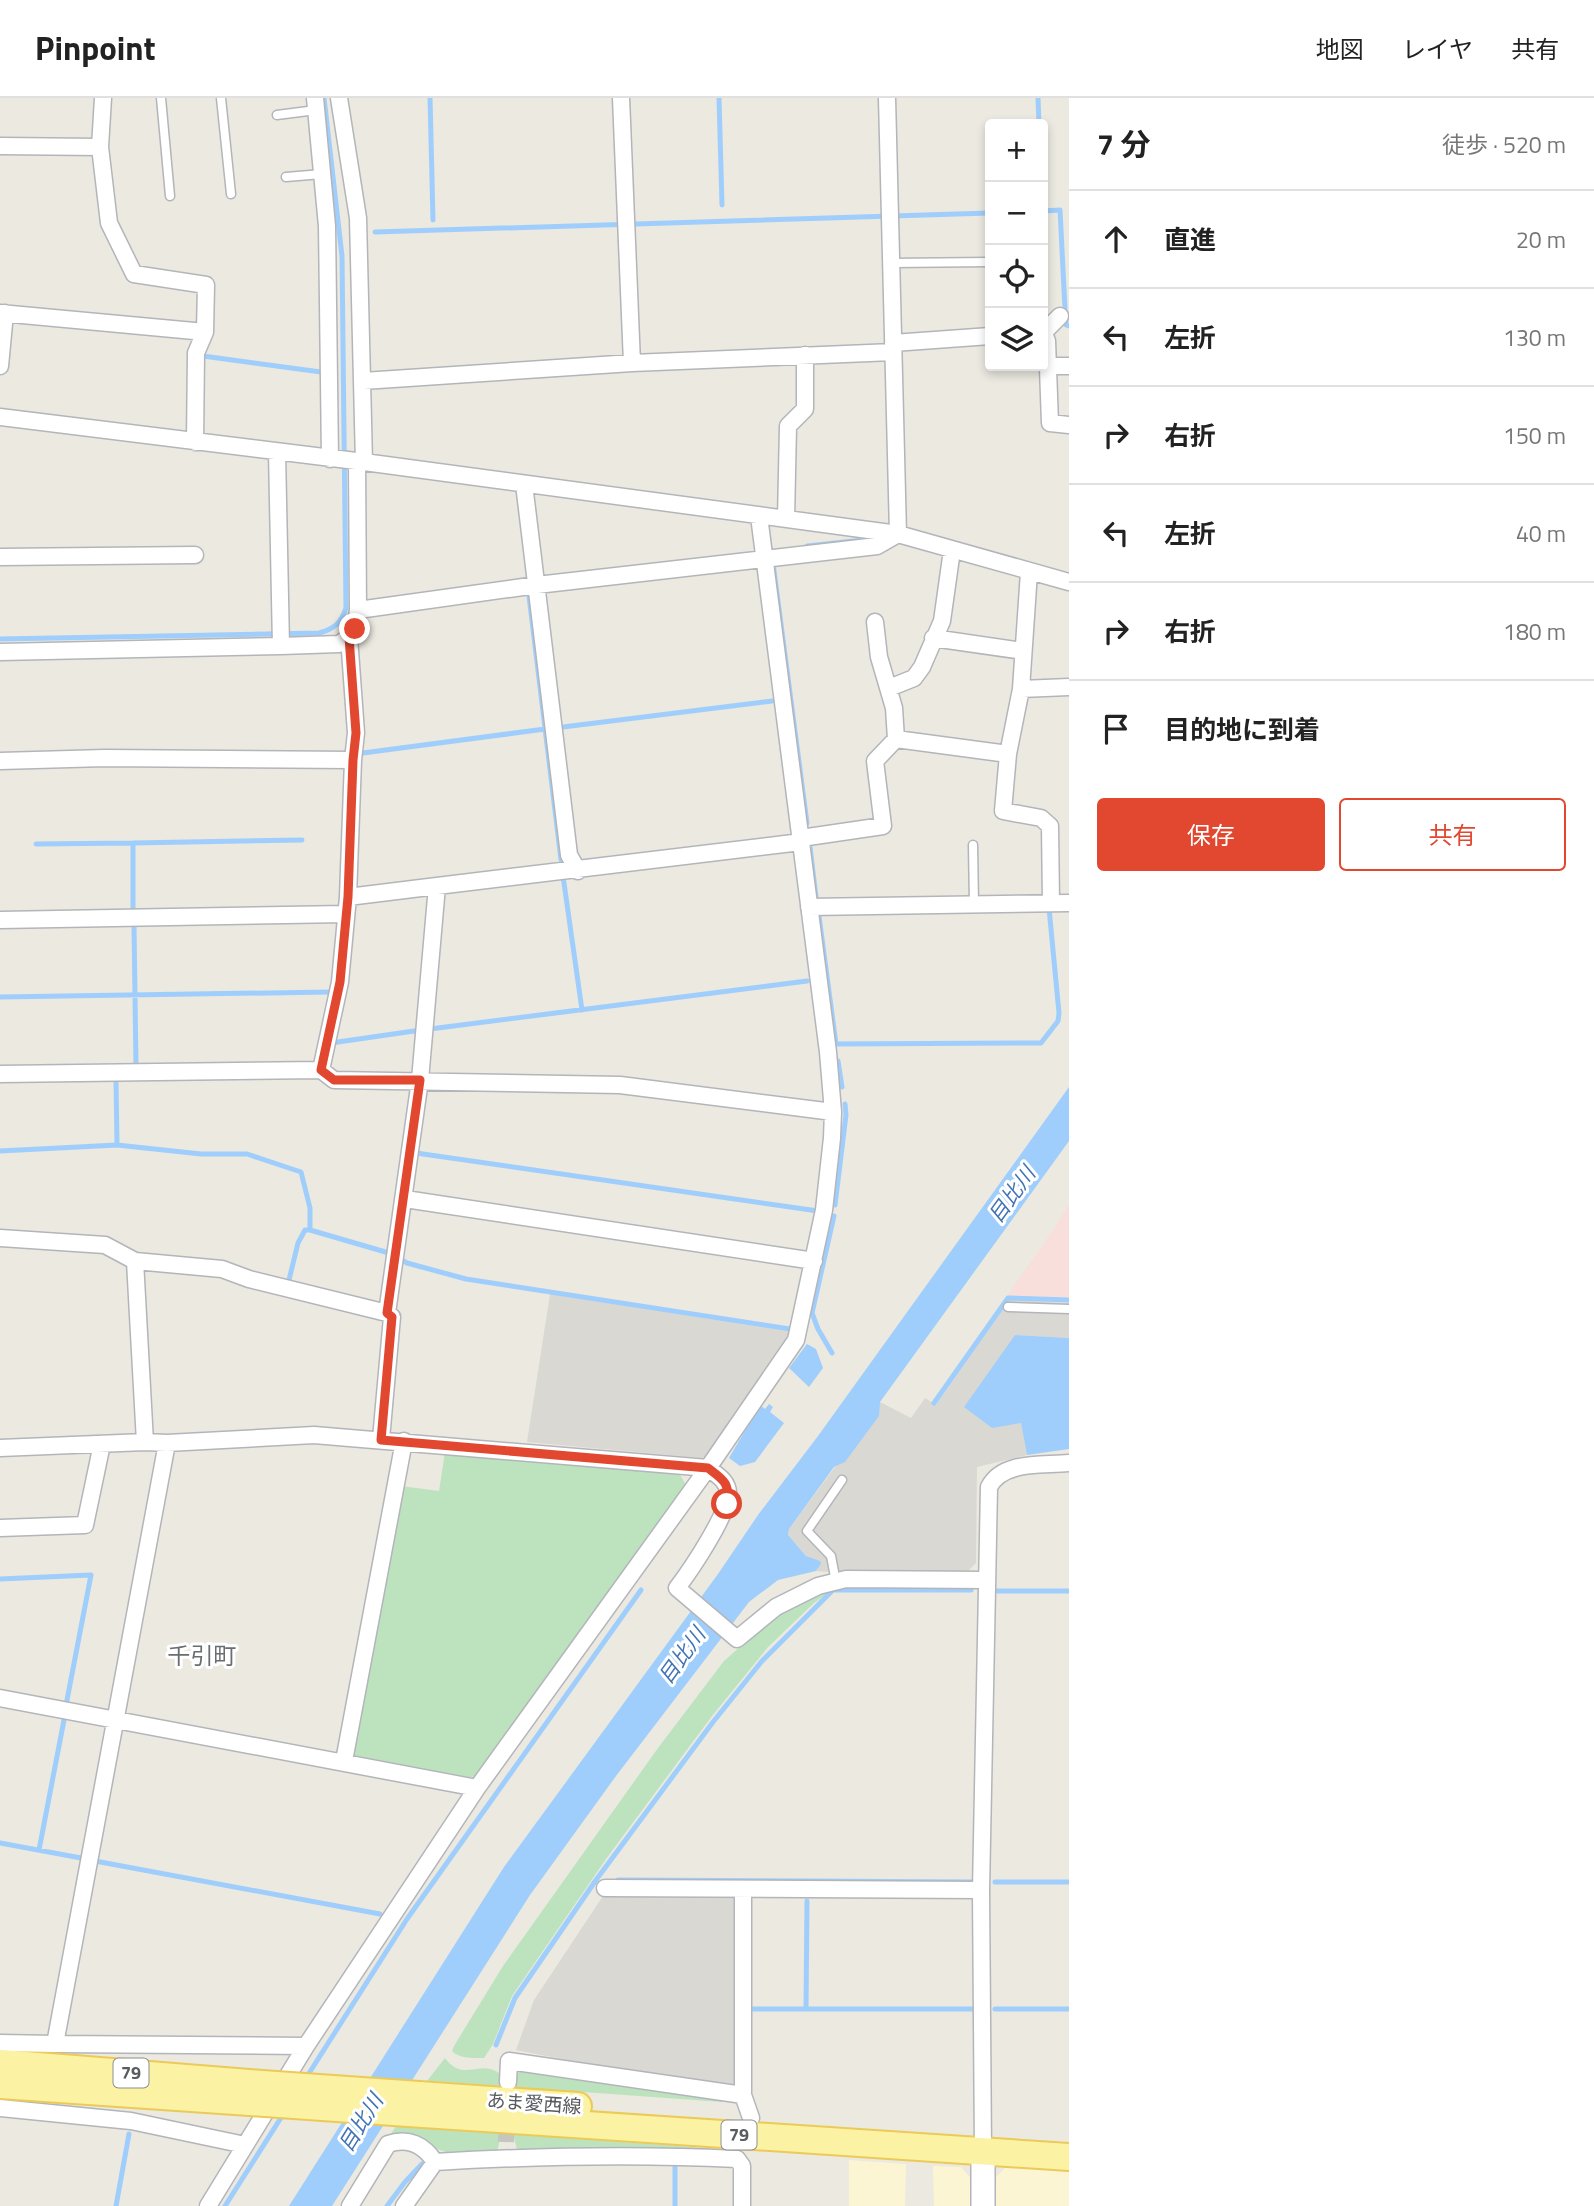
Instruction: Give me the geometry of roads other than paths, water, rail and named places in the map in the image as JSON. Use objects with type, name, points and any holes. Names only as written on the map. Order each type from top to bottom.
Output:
[{"type":"main road","name":"あま愛西線","points":[[0,2063],[256,2093]]},
{"type":"main road","name":"あま愛西線","points":[[0,2085],[256,2093],[414,2104],[749,2116],[984,2143],[1069,2157]]},
{"type":"main road","name":"あま愛西線","points":[[984,2143],[1069,2140]]},
{"type":"street","points":[[103,98],[100,147],[109,223],[134,274],[206,285],[205,332],[196,353],[195,442]]},
{"type":"street","points":[[339,98],[358,218],[363,381],[348,461]]},
{"type":"street","points":[[621,98],[632,363]]},
{"type":"street","points":[[887,98],[898,534]]},
{"type":"street","points":[[0,652],[281,639],[339,645],[355,629],[358,610],[348,461],[316,104]]},
{"type":"street","points":[[0,146],[100,147]]},
{"type":"street","points":[[0,366],[2,313],[205,332]]},
{"type":"street","points":[[1048,328],[1060,316]]},
{"type":"street","points":[[363,381],[632,363],[805,355],[985,338]]},
{"type":"street","points":[[786,519],[788,426],[805,409],[805,355]]},
{"type":"street","points":[[1069,366],[1048,366],[1050,423],[1069,425]]},
{"type":"street","points":[[0,417],[898,534],[1069,582]]},
{"type":"street","points":[[276,452],[281,639]]},
{"type":"street","points":[[524,484],[569,855],[578,871]]},
{"type":"street","points":[[208,2206],[306,2046],[477,1788],[708,1468],[796,1340],[824,1210],[833,1112],[828,1052],[759,516]]},
{"type":"street","points":[[358,610],[537,585],[877,546],[898,534]]},
{"type":"street","points":[[889,688],[914,678],[942,621],[952,550]]},
{"type":"street","points":[[0,557],[195,555]]},
{"type":"street","points":[[1029,572],[1021,689],[1008,754],[1003,811],[1041,818],[1050,827],[1051,903]]},
{"type":"street","points":[[348,897],[568,869],[578,871],[883,826],[875,761],[896,739],[894,708],[879,657],[875,622]]},
{"type":"street","points":[[321,1070],[340,982],[348,897],[356,733],[349,637]]},
{"type":"street","points":[[933,638],[1023,651]]},
{"type":"street","points":[[1021,689],[1069,687]]},
{"type":"street","points":[[896,739],[1008,754]]},
{"type":"street","points":[[0,761],[105,758],[353,760]]},
{"type":"street","points":[[387,1313],[420,1080],[437,886]]},
{"type":"street","points":[[809,907],[1069,903]]},
{"type":"street","points":[[0,920],[346,914]]},
{"type":"street","points":[[0,1074],[321,1070],[334,1080],[620,1085],[833,1112]]},
{"type":"street","points":[[405,1199],[814,1261]]},
{"type":"street","points":[[0,1238],[105,1245],[135,1261],[222,1269],[249,1279],[387,1313],[392,1317],[381,1440]]},
{"type":"street","points":[[135,1261],[145,1442]]},
{"type":"street","points":[[0,1448],[167,1443],[314,1434],[708,1468],[723,1479],[729,1491],[727,1504],[699,1558],[677,1588],[737,1639],[776,1606],[794,1596],[846,1579],[986,1580]]},
{"type":"street","points":[[344,1761],[404,1441]]},
{"type":"street","points":[[55,2044],[167,1443]]},
{"type":"street","points":[[0,1528],[85,1525],[102,1444]]},
{"type":"street","points":[[984,2206],[981,1890],[989,1487],[993,1480],[1008,1469],[1069,1463]]},
{"type":"street","points":[[0,1698],[477,1788]]},
{"type":"street","points":[[605,1888],[981,1890]]},
{"type":"street","points":[[737,2159],[749,2116],[743,1889]]},
{"type":"street","points":[[0,2043],[306,2046]]},
{"type":"street","points":[[508,2082],[509,2061],[749,2116]]},
{"type":"street","points":[[0,2108],[131,2121],[245,2145]]},
{"type":"street","points":[[350,2206],[388,2144],[398,2140],[420,2145],[428,2150],[435,2162]]},
{"type":"street","points":[[404,2206],[435,2162],[506,2150],[737,2159]]},
{"type":"street","points":[[737,2159],[742,2166],[742,2206]]},
{"type":"lane","points":[[161,98],[170,196]]},
{"type":"lane","points":[[221,98],[231,194]]},
{"type":"lane","points":[[277,115],[316,104]]},
{"type":"lane","points":[[286,177],[324,174]]},
{"type":"lane","points":[[891,263],[985,262]]},
{"type":"lane","points":[[973,845],[974,905]]},
{"type":"lane","points":[[1008,1307],[1069,1309]]},
{"type":"lane","points":[[836,1582],[831,1556],[807,1531],[842,1480]]},
{"type":"water","name":"目比川","points":[[1069,1087],[1069,1141],[880,1402],[879,1416],[845,1462],[834,1467],[789,1529],[788,1535],[806,1556],[820,1561],[821,1564],[816,1571],[778,1580],[749,1602],[616,1776],[530,1895],[332,2206],[289,2206],[504,1867]]},
{"type":"water","points":[[1015,1335],[1069,1338],[1069,1449],[1027,1455],[1021,1423],[992,1428],[964,1407]]},
{"type":"water","points":[[807,1344],[816,1349],[823,1368],[809,1387],[789,1368]]},
{"type":"water","points":[[769,1404],[773,1407],[770,1412],[784,1423],[755,1462],[740,1466],[729,1458],[760,1405],[765,1409]]},
{"type":"waterway","points":[[0,639],[319,633],[329,630],[342,618],[346,608],[342,256],[324,98]]},
{"type":"waterway","points":[[430,98],[433,220]]},
{"type":"waterway","points":[[719,98],[722,205]]},
{"type":"waterway","points":[[1038,98],[1039,119]]},
{"type":"waterway","points":[[1048,211],[1060,210],[1065,309]]},
{"type":"waterway","points":[[375,232],[985,213]]},
{"type":"waterway","points":[[1066,322],[1069,326]]},
{"type":"waterway","points":[[203,356],[321,372]]},
{"type":"waterway","points":[[807,546],[863,540]]},
{"type":"waterway","points":[[773,563],[807,823]]},
{"type":"waterway","points":[[529,596],[561,860]]},
{"type":"waterway","points":[[563,727],[772,701]]},
{"type":"waterway","points":[[363,753],[545,729]]},
{"type":"waterway","points":[[133,843],[302,840]]},
{"type":"waterway","points":[[36,844],[133,843],[133,914]]},
{"type":"waterway","points":[[810,847],[816,897]]},
{"type":"waterway","points":[[563,876],[582,1010]]},
{"type":"waterway","points":[[819,916],[836,1044],[1041,1043],[1058,1021],[1059,1013],[1049,908]]},
{"type":"waterway","points":[[132,1066],[136,1066],[134,926]]},
{"type":"waterway","points":[[430,1029],[807,981]]},
{"type":"waterway","points":[[0,997],[330,992]]},
{"type":"waterway","points":[[331,1043],[421,1030]]},
{"type":"waterway","points":[[838,1061],[842,1087]]},
{"type":"waterway","points":[[0,1151],[117,1145],[116,1080]]},
{"type":"waterway","points":[[835,1205],[845,1104]]},
{"type":"waterway","points":[[117,1145],[201,1154],[247,1154],[301,1172],[310,1208],[310,1230],[389,1253]]},
{"type":"waterway","points":[[416,1153],[818,1211]]},
{"type":"waterway","points":[[832,1353],[812,1313],[834,1216]]},
{"type":"waterway","points":[[288,1284],[298,1243],[305,1230],[310,1230]]},
{"type":"waterway","points":[[400,1259],[466,1279],[790,1329]]},
{"type":"waterway","points":[[934,1403],[1008,1298],[1069,1300]]},
{"type":"waterway","points":[[0,1579],[91,1575],[67,1700]]},
{"type":"waterway","points":[[306,2078],[407,1919],[641,1590]]},
{"type":"waterway","points":[[496,2045],[515,1998],[596,1880],[713,1722],[762,1661],[833,1590],[971,1590]]},
{"type":"waterway","points":[[996,1591],[1069,1591]]},
{"type":"waterway","points":[[39,1850],[64,1720]]},
{"type":"waterway","points":[[0,1843],[81,1858]]},
{"type":"waterway","points":[[95,1861],[380,1914]]},
{"type":"waterway","points":[[618,1880],[975,1882]]},
{"type":"waterway","points":[[995,1882],[1069,1882]]},
{"type":"waterway","points":[[806,2009],[807,1901]]},
{"type":"waterway","points":[[750,2009],[974,2009]]},
{"type":"waterway","points":[[995,2009],[1069,2009]]},
{"type":"waterway","points":[[225,2206],[284,2113]]},
{"type":"waterway","points":[[116,2206],[129,2134]]},
{"type":"waterway","points":[[675,2163],[675,2206]]},
{"type":"waterway","points":[[387,2206],[422,2164]]},
{"type":"tunnel","points":[[506,2142],[507,2113]]},
{"type":"district","name":"千引町","points":[[202,1656]]}]
